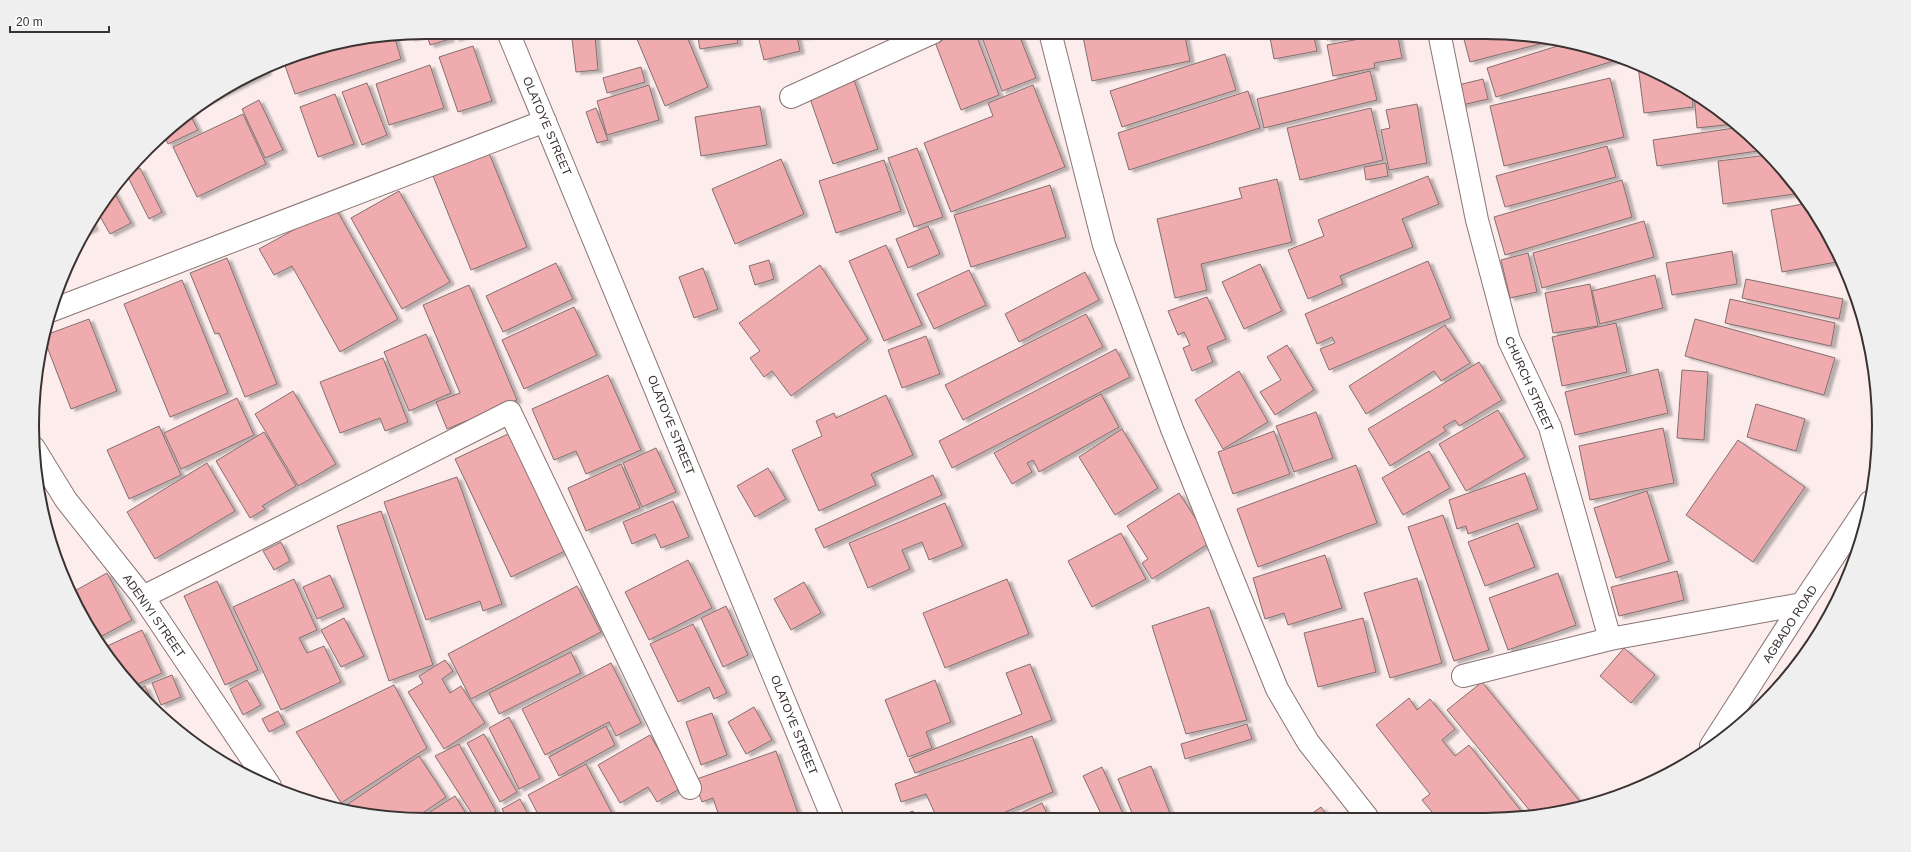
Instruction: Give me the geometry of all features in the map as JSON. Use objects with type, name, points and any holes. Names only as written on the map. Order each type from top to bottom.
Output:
[{"type":"street","name":"OLATOYE STREET","points":[[511,39],[831,813]]},
{"type":"street","points":[[791,97],[919,39]]},
{"type":"street","points":[[1052,39],[1104,244],[1172,429],[1277,688],[1308,742],[1364,813]]},
{"type":"street","name":"CHURCH STREET","points":[[1440,39],[1477,220],[1509,340],[1550,427],[1610,639]]},
{"type":"street","points":[[58,308],[545,121]]},
{"type":"street","points":[[143,597],[510,412],[690,788]]},
{"type":"street","name":"ADENIYI STREET","points":[[41,459],[66,500],[143,597],[264,777]]},
{"type":"street","name":"AGBADO ROAD","points":[[1718,735],[1862,514]]},
{"type":"street","points":[[1463,676],[1610,639],[1802,604]]},
{"type":"building","points":[[428,39],[450,39],[430,45]]},
{"type":"building","points":[[572,39],[595,39],[598,70],[576,72]]},
{"type":"building","points":[[637,39],[688,39],[708,87],[665,106]]},
{"type":"building","points":[[698,39],[737,39],[738,43],[700,49]]},
{"type":"building","points":[[759,39],[797,39],[800,51],[764,60]]},
{"type":"building","points":[[942,39],[978,39],[999,95],[961,110],[935,42]]},
{"type":"building","points":[[983,39],[1021,39],[1036,78],[1002,91]]},
{"type":"building","points":[[1083,39],[1185,39],[1190,61],[1092,81]]},
{"type":"building","points":[[1270,39],[1314,39],[1317,51],[1274,59]]},
{"type":"building","points":[[1359,39],[1398,39],[1402,58],[1374,63],[1375,68],[1333,76],[1327,45]]},
{"type":"building","points":[[1464,39],[1510,40],[1543,43],[1470,62]]},
{"type":"building","points":[[396,40],[401,59],[295,94],[285,66],[326,52],[351,46]]},
{"type":"building","points":[[473,46],[492,101],[458,112],[439,57]]},
{"type":"building","points":[[1558,46],[1585,52],[1613,61],[1496,97],[1487,68]]},
{"type":"building","points":[[1225,54],[1236,90],[1122,127],[1110,91]]},
{"type":"building","points":[[430,65],[444,108],[389,125],[376,84]]},
{"type":"building","points":[[641,67],[645,82],[607,93],[603,78]]},
{"type":"building","points":[[1370,71],[1377,100],[1264,128],[1257,99]]},
{"type":"building","points":[[1639,71],[1692,99],[1693,107],[1644,113]]},
{"type":"building","points":[[853,77],[878,149],[833,164],[808,93]]},
{"type":"building","points":[[1610,78],[1624,137],[1504,166],[1490,106]]},
{"type":"building","points":[[1483,79],[1488,99],[1458,106],[1454,86]]},
{"type":"building","points":[[367,83],[387,135],[362,145],[342,92]]},
{"type":"building","points":[[649,85],[659,120],[607,135],[597,101]]},
{"type":"building","points":[[1033,85],[1065,167],[951,212],[924,143],[993,116],[988,103]]},
{"type":"building","points":[[1248,91],[1260,128],[1129,170],[1118,133]]},
{"type":"building","points":[[335,94],[354,144],[318,157],[300,107]]},
{"type":"building","points":[[259,100],[283,150],[265,158],[242,109]]},
{"type":"building","points":[[1695,101],[1728,125],[1697,128]]},
{"type":"building","points":[[1417,104],[1427,163],[1389,170],[1381,130],[1390,128],[1386,110]]},
{"type":"building","points":[[760,106],[767,145],[701,156],[695,117]]},
{"type":"building","points":[[596,108],[608,140],[597,143],[586,112]]},
{"type":"building","points":[[1371,108],[1383,160],[1300,180],[1287,128]]},
{"type":"building","points":[[243,114],[266,164],[197,197],[173,147]]},
{"type":"building","points":[[192,118],[198,130],[168,144],[166,140]]},
{"type":"building","points":[[1732,128],[1758,151],[1657,166],[1653,140]]},
{"type":"building","points":[[1607,146],[1616,177],[1505,207],[1496,176]]},
{"type":"building","points":[[917,148],[943,217],[914,227],[888,158]]},
{"type":"building","points":[[489,153],[527,247],[471,270],[433,176]]},
{"type":"building","points":[[1762,156],[1795,194],[1723,204],[1718,161]]},
{"type":"building","points":[[781,159],[804,214],[735,244],[712,189]]},
{"type":"building","points":[[884,160],[901,211],[836,233],[819,181]]},
{"type":"building","points":[[1386,163],[1388,176],[1366,180],[1364,167]]},
{"type":"building","points":[[140,168],[162,212],[149,219],[129,178],[136,170]]},
{"type":"building","points":[[1428,176],[1439,204],[1402,219],[1413,247],[1340,276],[1343,284],[1308,299],[1288,250],[1324,236],[1318,220]]},
{"type":"building","points":[[1277,179],[1292,242],[1201,264],[1207,290],[1175,298],[1157,219],[1242,198],[1239,188]]},
{"type":"building","points":[[1622,180],[1632,217],[1505,255],[1494,217]]},
{"type":"building","points":[[1050,185],[1066,237],[971,267],[954,215]]},
{"type":"building","points":[[399,191],[450,282],[402,309],[351,218]]},
{"type":"building","points":[[116,195],[131,223],[110,234],[100,217]]},
{"type":"building","points":[[1802,204],[1835,262],[1782,272],[1771,210]]},
{"type":"building","points":[[335,207],[398,319],[340,352],[292,266],[274,275],[259,249]]},
{"type":"building","points":[[1644,221],[1654,257],[1542,288],[1533,253]]},
{"type":"building","points":[[928,226],[940,254],[908,268],[896,239]]},
{"type":"building","points":[[886,245],[922,325],[884,341],[849,261]]},
{"type":"building","points":[[1732,251],[1737,284],[1672,295],[1666,263]]},
{"type":"building","points":[[1528,253],[1537,292],[1510,298],[1501,260]]},
{"type":"building","points":[[227,258],[277,384],[245,397],[219,333],[215,334],[190,273]]},
{"type":"building","points":[[769,260],[774,279],[755,285],[749,266]]},
{"type":"building","points":[[1428,261],[1451,318],[1329,370],[1320,349],[1335,343],[1332,337],[1317,344],[1305,314]]},
{"type":"building","points":[[556,263],[573,299],[503,332],[486,296]]},
{"type":"building","points":[[1260,264],[1282,311],[1244,329],[1222,282]]},
{"type":"building","points":[[820,265],[868,339],[791,396],[772,371],[764,377],[750,358],[760,351],[739,323]]},
{"type":"building","points":[[703,268],[718,309],[694,318],[679,277]]},
{"type":"building","points":[[969,270],[986,305],[934,329],[917,294]]},
{"type":"building","points":[[1085,272],[1099,300],[1019,342],[1005,314]]},
{"type":"building","points":[[1655,275],[1663,308],[1600,324],[1592,291]]},
{"type":"building","points":[[1746,279],[1843,299],[1839,319],[1742,298]]},
{"type":"building","points":[[182,280],[228,393],[170,417],[124,304]]},
{"type":"building","points":[[1590,284],[1598,326],[1553,333],[1545,293]]},
{"type":"building","points":[[469,285],[517,400],[447,429],[436,402],[460,393],[423,305]]},
{"type":"building","points":[[1207,297],[1226,339],[1207,347],[1213,362],[1192,371],[1183,348],[1190,345],[1184,332],[1178,335],[1168,311]]},
{"type":"building","points":[[1730,299],[1835,323],[1831,346],[1725,323]]},
{"type":"building","points":[[574,307],[597,355],[524,389],[502,340]]},
{"type":"building","points":[[1086,314],[1103,347],[963,420],[945,385]]},
{"type":"building","points":[[89,319],[117,391],[71,409],[47,347],[50,333]]},
{"type":"building","points":[[1695,319],[1835,358],[1824,395],[1685,356]]},
{"type":"building","points":[[1616,323],[1627,372],[1562,386],[1552,337]]},
{"type":"building","points":[[1445,325],[1470,363],[1441,381],[1434,371],[1366,414],[1349,386]]},
{"type":"building","points":[[426,334],[451,393],[409,411],[384,352]]},
{"type":"building","points":[[926,336],[940,374],[902,388],[888,350]]},
{"type":"building","points":[[1287,345],[1314,390],[1275,415],[1260,392],[1281,380],[1267,357]]},
{"type":"building","points":[[1116,349],[1130,377],[952,468],[939,441]]},
{"type":"building","points":[[383,358],[408,422],[385,431],[380,418],[340,433],[320,382]]},
{"type":"building","points":[[1479,362],[1502,400],[1459,426],[1455,420],[1443,427],[1446,431],[1390,466],[1368,429]]},
{"type":"building","points":[[1658,369],[1668,413],[1575,435],[1565,392]]},
{"type":"building","points":[[1682,370],[1708,372],[1704,440],[1677,438]]},
{"type":"building","points":[[1239,371],[1268,422],[1223,449],[1195,400]]},
{"type":"building","points":[[608,375],[641,450],[586,474],[576,451],[554,460],[532,409]]},
{"type":"building","points":[[293,391],[336,464],[298,486],[255,414]]},
{"type":"building","points":[[1101,394],[1119,427],[1039,472],[1033,460],[1027,463],[1032,472],[1012,484],[994,453]]},
{"type":"building","points":[[886,395],[913,455],[871,474],[876,485],[819,511],[792,450],[822,436],[816,421],[834,413],[836,418]]},
{"type":"building","points":[[237,398],[254,435],[181,469],[164,433]]},
{"type":"building","points":[[1756,404],[1805,419],[1796,451],[1747,437]]},
{"type":"building","points":[[1498,410],[1525,457],[1466,491],[1439,444]]},
{"type":"building","points":[[1316,412],[1333,458],[1294,472],[1276,426]]},
{"type":"building","points":[[159,426],[181,475],[129,499],[107,450]]},
{"type":"building","points":[[1663,428],[1674,483],[1590,500],[1579,446]]},
{"type":"building","points":[[1122,429],[1158,488],[1115,515],[1079,457]]},
{"type":"building","points":[[1274,431],[1290,474],[1233,494],[1218,452]]},
{"type":"building","points":[[264,432],[296,486],[262,506],[265,509],[250,518],[216,461]]},
{"type":"building","points":[[510,433],[565,551],[511,577],[455,459]]},
{"type":"building","points":[[1738,440],[1805,487],[1753,562],[1686,515]]},
{"type":"building","points":[[656,448],[676,492],[642,507],[623,463]]},
{"type":"building","points":[[1429,451],[1450,488],[1403,515],[1382,478]]},
{"type":"building","points":[[207,463],[235,511],[155,559],[127,512]]},
{"type":"building","points":[[621,464],[640,508],[586,531],[568,488]]},
{"type":"building","points":[[1356,465],[1377,523],[1258,567],[1237,509]]},
{"type":"building","points":[[768,468],[786,499],[755,517],[737,486]]},
{"type":"building","points":[[1525,473],[1538,509],[1468,534],[1466,526],[1457,529],[1449,500]]},
{"type":"building","points":[[933,475],[942,495],[824,548],[815,529]]},
{"type":"building","points":[[457,477],[502,604],[483,611],[480,601],[426,620],[384,502]]},
{"type":"building","points":[[1647,491],[1669,561],[1616,578],[1594,508]]},
{"type":"building","points":[[1179,493],[1211,542],[1152,579],[1142,563],[1148,559],[1127,526]]},
{"type":"building","points":[[673,501],[689,537],[661,548],[655,534],[632,544],[623,522]]},
{"type":"building","points":[[945,503],[963,546],[929,560],[922,542],[902,550],[910,569],[868,588],[849,543]]},
{"type":"building","points":[[381,511],[433,665],[389,681],[337,526]]},
{"type":"building","points":[[1443,515],[1489,650],[1454,661],[1408,527]]},
{"type":"building","points":[[1518,523],[1535,567],[1485,586],[1468,542]]},
{"type":"building","points":[[1121,533],[1146,579],[1092,607],[1068,561]]},
{"type":"building","points":[[281,542],[290,561],[274,570],[263,551]]},
{"type":"building","points":[[1325,555],[1342,608],[1288,625],[1284,613],[1265,619],[1253,578]]},
{"type":"building","points":[[688,560],[712,608],[649,640],[625,592]]},
{"type":"building","points":[[1677,571],[1684,600],[1619,616],[1611,587]]},
{"type":"building","points":[[107,573],[132,620],[101,636],[76,590]]},
{"type":"building","points":[[1558,573],[1576,625],[1508,650],[1489,598]]},
{"type":"building","points":[[330,575],[344,607],[317,619],[303,587]]},
{"type":"building","points":[[1417,578],[1442,663],[1390,678],[1364,593]]},
{"type":"building","points":[[294,579],[317,630],[299,638],[307,653],[324,646],[341,682],[281,710],[233,607]]},
{"type":"building","points":[[1007,579],[1029,634],[945,668],[923,613]]},
{"type":"building","points":[[217,581],[258,670],[225,685],[184,596]]},
{"type":"building","points":[[804,582],[821,613],[791,630],[774,599]]},
{"type":"building","points":[[577,586],[601,632],[471,699],[448,654]]},
{"type":"building","points":[[726,606],[748,655],[723,667],[701,618]]},
{"type":"building","points":[[1209,607],[1247,720],[1186,734],[1152,626]]},
{"type":"building","points":[[344,618],[364,656],[341,667],[321,630]]},
{"type":"building","points":[[1363,618],[1376,672],[1318,687],[1304,633]]},
{"type":"building","points":[[693,624],[727,693],[714,699],[709,687],[678,702],[650,644]]},
{"type":"building","points":[[142,630],[162,673],[138,684],[108,646]]},
{"type":"building","points":[[1624,648],[1655,675],[1631,703],[1600,676]]},
{"type":"building","points":[[571,652],[581,673],[499,714],[489,693]]},
{"type":"building","points":[[445,660],[453,671],[442,679],[450,693],[461,686],[485,723],[444,749],[408,692],[423,683],[419,676]]},
{"type":"building","points":[[611,663],[641,723],[616,736],[609,722],[545,755],[522,709]]},
{"type":"building","points":[[1030,664],[1052,720],[915,773],[909,759],[1022,714],[1006,673]]},
{"type":"building","points":[[172,675],[181,697],[161,705],[152,683]]},
{"type":"building","points":[[247,680],[261,705],[243,715],[230,689]]},
{"type":"building","points":[[935,680],[951,722],[926,732],[932,748],[908,757],[885,700]]},
{"type":"building","points":[[1482,682],[1580,801],[1530,810],[1447,710]]},
{"type":"building","points":[[394,685],[427,748],[341,803],[296,732]]},
{"type":"building","points":[[145,686],[151,699],[141,688]]},
{"type":"building","points":[[1409,698],[1417,710],[1430,699],[1455,729],[1442,740],[1455,756],[1469,745],[1521,811],[1433,813],[1422,800],[1430,794],[1376,725]]},
{"type":"building","points":[[754,707],[772,740],[746,754],[728,722]]},
{"type":"building","points":[[278,711],[285,724],[269,732],[262,719]]},
{"type":"building","points":[[712,713],[727,755],[701,765],[686,722]]},
{"type":"building","points":[[509,717],[540,778],[519,789],[489,728]]},
{"type":"building","points":[[1247,724],[1252,739],[1185,759],[1181,744]]},
{"type":"building","points":[[606,726],[615,745],[559,776],[549,757]]},
{"type":"building","points":[[484,734],[517,792],[500,802],[467,743]]},
{"type":"building","points":[[650,735],[681,788],[657,802],[648,787],[620,803],[598,765]]},
{"type":"building","points":[[1032,736],[1053,792],[1003,813],[935,813],[926,794],[901,802],[895,784]]},
{"type":"building","points":[[459,744],[496,811],[492,813],[472,813],[435,756]]},
{"type":"building","points":[[776,751],[798,813],[718,813],[713,798],[702,802],[694,780]]},
{"type":"building","points":[[419,756],[446,797],[423,813],[375,810],[347,805]]},
{"type":"building","points":[[586,764],[612,813],[537,813],[528,795]]},
{"type":"building","points":[[1151,766],[1170,813],[1132,813],[1118,779]]},
{"type":"building","points":[[1102,767],[1123,813],[1101,813],[1083,776]]},
{"type":"building","points":[[455,796],[466,813],[428,813]]},
{"type":"building","points":[[520,799],[527,813],[504,813],[502,809]]},
{"type":"building","points":[[1042,803],[1047,813],[1021,813]]},
{"type":"building","points":[[1321,807],[1325,813],[1313,813]]}]
